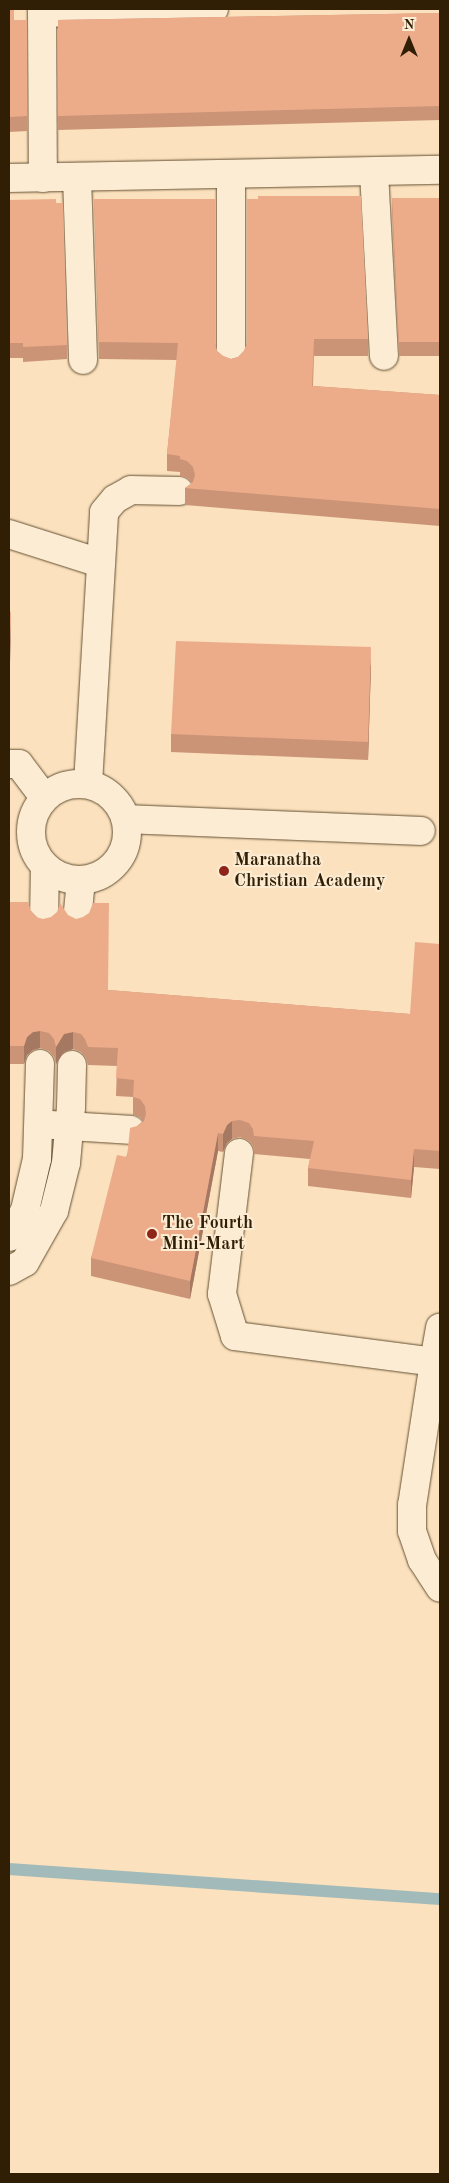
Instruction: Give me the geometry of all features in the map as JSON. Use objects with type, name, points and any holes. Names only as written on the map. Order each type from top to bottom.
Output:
[{"type":"street","points":[[43,178],[42,11],[212,9]]},
{"type":"street","points":[[9,178],[440,170]]},
{"type":"street","points":[[374,172],[384,356]]},
{"type":"street","points":[[231,174],[232,360]]},
{"type":"street","points":[[77,177],[83,360]]},
{"type":"street","points":[[88,784],[104,512],[115,499],[131,490],[180,491]]},
{"type":"street","points":[[9,534],[100,563]]},
{"type":"street","points":[[9,764],[19,764],[44,797]]},
{"type":"street","points":[[72,784],[88,784],[102,788],[121,806],[126,819],[128,833],[126,847],[119,860],[109,871],[96,877],[82,880],[62,877],[45,866],[37,856],[30,832],[37,808],[44,797],[58,788],[72,784]]},
{"type":"street","points":[[126,819],[421,831]]},
{"type":"street","points":[[44,920],[45,866]]},
{"type":"street","points":[[77,920],[82,880]]},
{"type":"street","points":[[9,1237],[26,1210],[37,1159],[40,1064]]},
{"type":"street","points":[[9,1271],[26,1262],[54,1210],[66,1163],[70,1126],[72,1065]]},
{"type":"street","points":[[38,1124],[132,1130]]},
{"type":"street","points":[[240,1153],[222,1294],[236,1336],[437,1363]]},
{"type":"street","points":[[440,1328],[437,1363],[412,1505],[412,1531],[422,1560],[440,1588]]},
{"type":"building","points":[[9,9],[14,9],[14,20],[27,20],[27,116],[9,117]]},
{"type":"building","points":[[440,13],[440,106],[58,116],[58,20]]},
{"type":"building","points":[[258,196],[361,196],[368,339],[314,339],[312,386],[440,395],[440,509],[185,488],[193,482],[195,475],[193,467],[187,461],[180,459],[180,456],[167,454],[178,343],[99,342],[94,199],[215,199],[215,343],[217,351],[231,359],[238,357],[244,351],[247,343],[247,199],[258,199]]},
{"type":"building","points":[[392,198],[440,198],[440,342],[399,342]]},
{"type":"building","points":[[56,199],[56,203],[63,203],[67,345],[23,347],[23,343],[9,343],[9,200]]},
{"type":"building","points":[[9,611],[11,612],[9,673]]},
{"type":"building","points":[[176,641],[371,647],[368,742],[171,734]]},
{"type":"building","points":[[9,902],[28,902],[31,911],[36,917],[43,919],[51,917],[57,912],[60,903],[68,915],[76,919],[89,913],[93,903],[109,903],[108,990],[410,1014],[415,942],[440,944],[440,1151],[414,1149],[411,1180],[308,1168],[314,1141],[254,1136],[253,1129],[249,1123],[240,1120],[232,1121],[227,1125],[223,1134],[218,1133],[190,1281],[91,1258],[117,1155],[127,1157],[130,1128],[144,1121],[146,1114],[145,1106],[140,1099],[133,1097],[134,1080],[116,1078],[118,1048],[88,1047],[81,1034],[73,1032],[64,1034],[56,1047],[54,1039],[49,1033],[40,1031],[33,1032],[27,1037],[24,1046],[9,1046]]},
{"type":"waterway","points":[[9,1869],[440,1899]]},
{"type":"place","name":"Maranatha Christian Academy","points":[[224,871]]},
{"type":"place","name":"The Fourth Mini-Mart","points":[[152,1234]]}]
